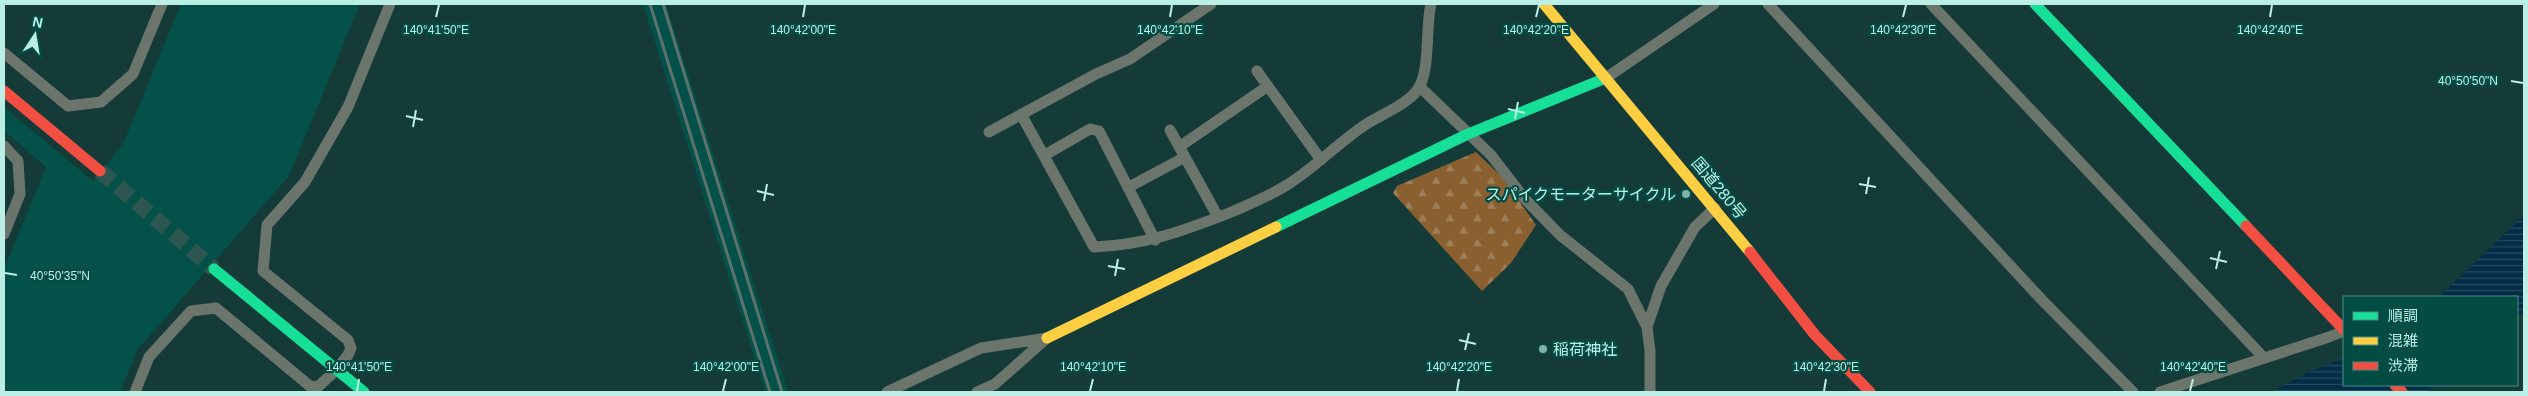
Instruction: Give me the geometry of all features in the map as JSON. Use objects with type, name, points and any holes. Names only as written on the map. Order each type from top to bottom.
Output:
[{"type":"main road","name":"国道280号","points":[[1544,4],[1715,208],[1815,335],[1870,392]]},
{"type":"main road","points":[[2035,4],[2343,329]]},
{"type":"main road","points":[[1047,338],[1468,134],[1606,78]]},
{"type":"main road","points":[[4,91],[100,171]]},
{"type":"main road","points":[[214,269],[364,392]]},
{"type":"street","points":[[4,53],[68,106],[101,102],[133,74],[162,4]]},
{"type":"street","points":[[135,392],[149,357],[191,311],[216,308],[310,387],[319,386],[348,355],[351,348],[348,340],[263,271],[267,225],[305,182],[348,107],[390,4]]},
{"type":"street","points":[[989,132],[1022,116],[1096,74],[1130,59],[1212,4]]},
{"type":"street","points":[[1022,116],[1094,248],[1155,240],[1187,230],[1287,186],[1362,126],[1385,114],[1416,92],[1420,87],[1431,4]]},
{"type":"street","points":[[1606,78],[1714,4]]},
{"type":"street","points":[[1768,4],[2042,300],[2133,392]]},
{"type":"street","points":[[1932,4],[2263,357]]},
{"type":"street","points":[[1257,71],[1321,160]]},
{"type":"street","points":[[1129,186],[1182,152],[1268,86]]},
{"type":"street","points":[[1420,87],[1491,155],[1524,198],[1560,235],[1628,289],[1647,327],[1650,351],[1650,392]]},
{"type":"street","points":[[1044,155],[1090,129],[1099,131],[1129,186],[1155,240]]},
{"type":"street","points":[[1170,130],[1218,217]]},
{"type":"street","points":[[4,146],[18,161],[20,194],[4,234]]},
{"type":"street","points":[[1647,327],[1661,286],[1695,227],[1715,208]]},
{"type":"street","points":[[2160,392],[2263,357],[2330,338],[2343,331]]},
{"type":"street","points":[[887,392],[981,348],[1047,338]]},
{"type":"street","points":[[977,392],[995,384],[1047,338]]},
{"type":"shaded area","points":[[181,4],[360,4],[289,176],[138,349],[120,392],[4,392],[4,269],[46,167],[4,131],[4,107],[93,181],[123,144]]},
{"type":"shaded area","points":[[643,4],[666,4],[788,392],[765,392]]},
{"type":"green space","points":[[1476,152],[1504,179],[1536,225],[1511,263],[1482,291],[1393,193],[1397,186]]},
{"type":"water","points":[[2524,215],[2524,310],[2518,318],[2518,296],[2440,296]]},
{"type":"water","points":[[2343,358],[2343,386],[2435,386],[2426,392],[2271,392],[2309,372]]},
{"type":"tunnel","points":[[100,171],[214,269]]},
{"type":"railway","points":[[650,4],[770,392]]},
{"type":"railway","points":[[663,4],[782,392]]},
{"type":"traffic: fast","points":[[2035,4],[2246,226]]},
{"type":"traffic: fast","points":[[1276,227],[1468,134],[1606,78]]},
{"type":"traffic: fast","points":[[214,269],[364,392]]},
{"type":"traffic: slow","points":[[1544,4],[1750,252]]},
{"type":"traffic: slow","points":[[1047,338],[1276,227]]},
{"type":"traffic: jam","points":[[4,91],[100,171]]},
{"type":"traffic: jam","points":[[2246,226],[2343,329]]},
{"type":"traffic: jam","points":[[1750,252],[1815,335],[1870,392]]},
{"type":"traffic: jam","points":[[2396,386],[2402,392]]},
{"type":"place","name":"スパイクモーターサイクル","points":[[1686,194]]},
{"type":"place","name":"稲荷神社","points":[[1543,349]]}]
